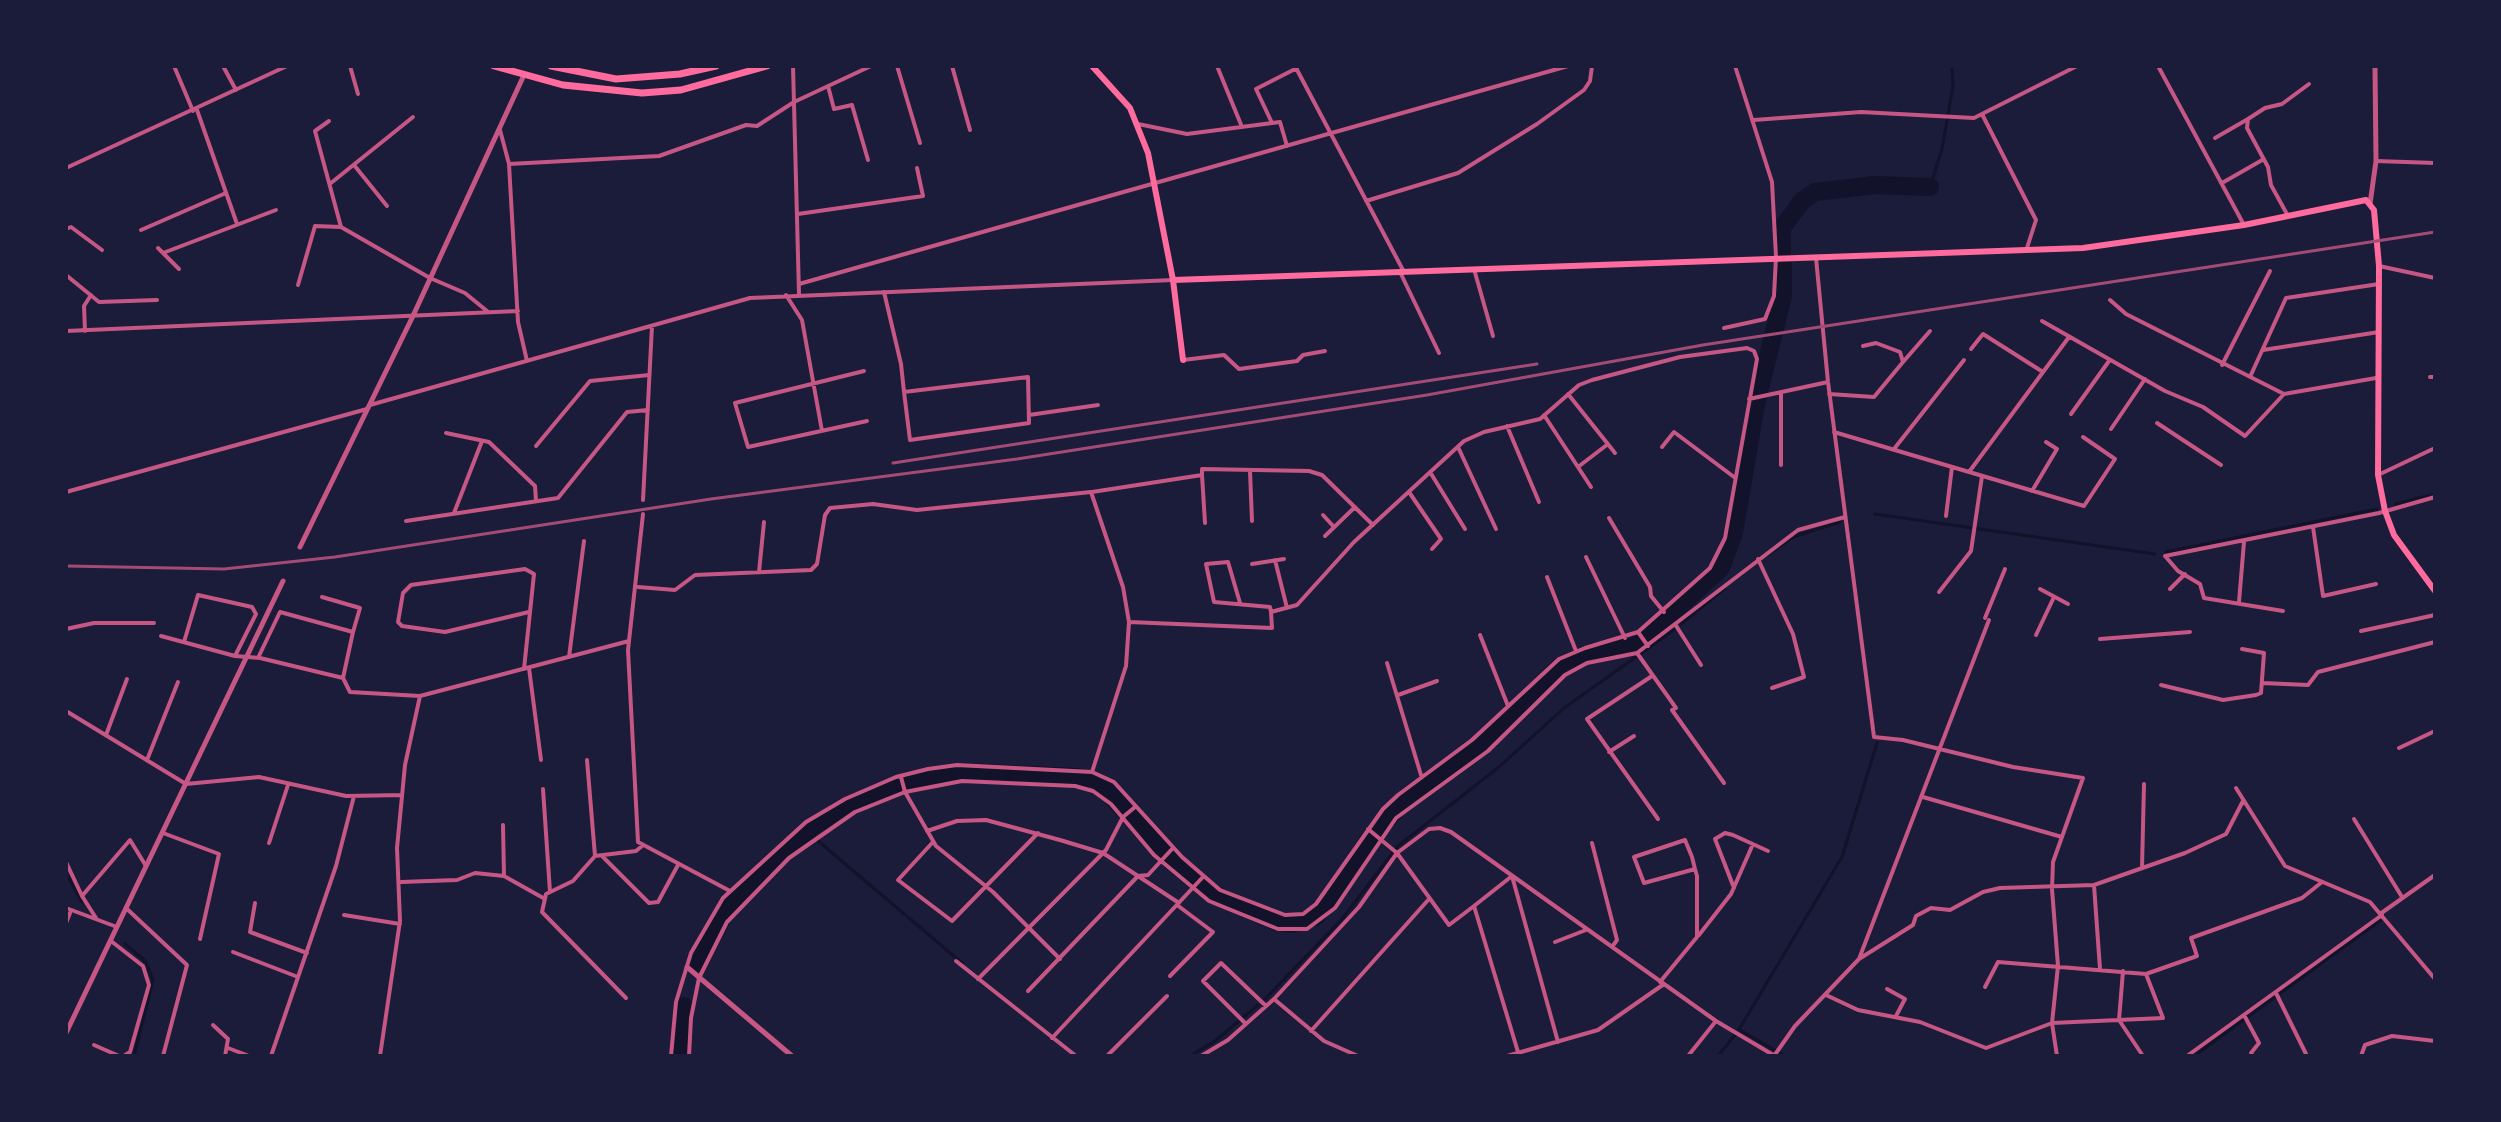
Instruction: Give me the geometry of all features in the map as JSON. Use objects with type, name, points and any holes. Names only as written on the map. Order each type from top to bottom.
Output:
[{"type":"main road","points":[[494,66],[563,85],[642,93],[681,90],[767,66]]},
{"type":"main road","points":[[551,66],[616,79],[680,74],[716,66]]},
{"type":"main road","points":[[1092,66],[1120,95],[1138,124],[1156,183],[1183,360]]},
{"type":"main road","points":[[1173,280],[1776,257],[2026,251],[2096,246],[2244,225],[2358,200],[2370,204],[2374,210],[2379,266],[2376,378],[2378,475],[2385,511],[2402,549],[2435,591]]},
{"type":"street","points":[[174,66],[195,110],[237,224]]},
{"type":"street","points":[[223,66],[236,90]]},
{"type":"street","points":[[67,166],[287,66]]},
{"type":"street","points":[[350,66],[358,94]]},
{"type":"street","points":[[300,547],[412,318],[527,66]]},
{"type":"street","points":[[793,66],[799,294]]},
{"type":"street","points":[[509,164],[659,156],[746,125],[757,126],[794,102],[871,66]]},
{"type":"street","points":[[897,66],[920,143]]},
{"type":"street","points":[[952,66],[970,130]]},
{"type":"street","points":[[1217,66],[1242,127]]},
{"type":"street","points":[[1542,66],[1545,73]]},
{"type":"street","points":[[799,284],[1568,66]]},
{"type":"street","points":[[1366,201],[1458,173],[1537,124],[1584,90],[1590,81],[1592,66]]},
{"type":"street","points":[[1724,328],[1765,319],[1774,296],[1776,257],[1772,182],[1735,66]]},
{"type":"street","points":[[1754,120],[1861,112],[1983,116],[2077,66]]},
{"type":"street","points":[[2158,66],[2244,225]]},
{"type":"street","points":[[2370,204],[2376,161],[2375,66]]},
{"type":"street","points":[[1272,123],[1256,89],[1296,67],[1402,272],[1439,353]]},
{"type":"street","points":[[2215,138],[2265,108],[2282,104],[2309,84]]},
{"type":"street","points":[[828,86],[834,109],[852,105],[868,160]]},
{"type":"street","points":[[1983,116],[2036,220],[2026,251]]},
{"type":"street","points":[[331,183],[413,117]]},
{"type":"street","points":[[2248,119],[2247,128],[2288,216]]},
{"type":"street","points":[[329,121],[315,131],[341,227]]},
{"type":"street","points":[[1138,124],[1187,134],[1280,122],[1287,146]]},
{"type":"street","points":[[499,129],[509,164],[518,311],[527,361]]},
{"type":"street","points":[[2222,183],[2264,159]]},
{"type":"street","points":[[2376,161],[2435,163]]},
{"type":"street","points":[[354,165],[387,206]]},
{"type":"street","points":[[798,214],[923,196],[917,168]]},
{"type":"street","points":[[141,230],[226,193]]},
{"type":"street","points":[[163,253],[276,210]]},
{"type":"street","points":[[298,285],[315,226],[341,227],[430,278],[465,293],[488,313]]},
{"type":"street","points":[[66,229],[71,227],[102,250]]},
{"type":"street","points":[[158,248],[179,269]]},
{"type":"street","points":[[1816,256],[1829,394],[1874,737],[2083,778],[2053,862],[2058,966],[2052,1023],[2057,1056]]},
{"type":"street","points":[[2379,266],[2435,278]]},
{"type":"street","points":[[1474,269],[1493,336]]},
{"type":"street","points":[[2222,365],[2270,271]]},
{"type":"street","points":[[66,275],[99,302],[157,300]]},
{"type":"street","points":[[66,492],[725,304],[799,294],[1173,280]]},
{"type":"street","points":[[2250,377],[2286,298],[2379,284]]},
{"type":"street","points":[[884,292],[910,440],[1029,423],[1028,377],[904,392]]},
{"type":"street","points":[[85,331],[84,306],[91,295]]},
{"type":"street","points":[[786,295],[802,320],[822,431]]},
{"type":"street","points":[[2110,300],[2126,314],[2284,394],[2376,378]]},
{"type":"street","points":[[66,331],[518,311]]},
{"type":"street","points":[[2042,321],[2109,361],[2203,407],[2245,436],[2284,394]]},
{"type":"street","points":[[643,500],[652,326]]},
{"type":"street","points":[[1829,394],[1874,397],[1930,331]]},
{"type":"street","points":[[2262,350],[2379,332]]},
{"type":"street","points":[[1971,349],[1983,334],[2043,372]]},
{"type":"street","points":[[1969,472],[2069,337]]},
{"type":"street","points":[[1863,346],[1876,343],[1900,352],[1903,362]]},
{"type":"street","points":[[66,345],[66,372]]},
{"type":"street","points":[[671,1056],[676,1002],[687,967],[704,927],[730,891],[806,822],[845,799],[901,778],[957,765],[1092,772],[1114,782],[1171,850],[1201,879],[1220,890],[1285,915],[1303,914],[1324,894],[1383,809],[1472,740],[1559,659],[1576,651],[1640,634],[1710,568],[1720,554],[1751,399],[1757,359],[1754,351],[1747,348],[1665,360],[1592,380],[1568,394],[1544,415],[1474,435],[1373,525],[1297,605],[1271,612]]},
{"type":"street","points":[[1183,360],[1224,355],[1239,369],[1297,361],[1303,355],[1325,351]]},
{"type":"street","points":[[1894,450],[1964,360]]},
{"type":"street","points":[[2071,414],[2109,361]]},
{"type":"street","points":[[864,371],[735,403],[748,447],[867,421]]},
{"type":"street","points":[[536,446],[590,381],[649,375]]},
{"type":"street","points":[[2111,429],[2145,379]]},
{"type":"street","points":[[1751,399],[1828,382]]},
{"type":"street","points":[[1781,392],[1781,465]]},
{"type":"street","points":[[1568,394],[1615,453]]},
{"type":"street","points":[[1029,415],[1098,405]]},
{"type":"street","points":[[406,521],[558,498],[627,412],[648,410]]},
{"type":"street","points":[[1544,415],[1591,487]]},
{"type":"street","points":[[2157,423],[2221,465]]},
{"type":"street","points":[[1507,426],[1539,502]]},
{"type":"street","points":[[1662,447],[1674,432],[1734,478]]},
{"type":"street","points":[[1834,432],[2084,506],[2115,459],[2083,437]]},
{"type":"street","points":[[446,433],[489,442],[535,486],[536,501]]},
{"type":"street","points":[[454,514],[482,441]]},
{"type":"street","points":[[2032,491],[2057,449],[2046,442]]},
{"type":"street","points":[[1578,467],[1608,444]]},
{"type":"street","points":[[1458,447],[1496,529]]},
{"type":"street","points":[[2378,475],[2435,448]]},
{"type":"street","points":[[1946,516],[1952,467]]},
{"type":"street","points":[[1205,523],[1202,469],[1309,471],[1322,475],[1373,525]]},
{"type":"street","points":[[1250,471],[1252,521]]},
{"type":"street","points":[[1430,472],[1465,529]]},
{"type":"street","points":[[638,587],[675,590],[695,575],[811,570],[817,564],[825,515],[830,508],[873,504],[917,510],[1091,492],[1202,475]]},
{"type":"street","points":[[1939,592],[1969,557],[1982,476]]},
{"type":"street","points":[[1091,492],[1123,587],[1129,622],[1126,666],[1092,772]]},
{"type":"street","points":[[1409,492],[1441,539],[1432,549]]},
{"type":"street","points":[[2283,611],[2204,598],[2200,584],[2165,556],[2313,527],[2435,497]]},
{"type":"street","points":[[1325,536],[1355,507]]},
{"type":"street","points":[[643,514],[638,587],[629,641],[638,842],[730,891]]},
{"type":"street","points":[[1323,515],[1334,527]]},
{"type":"street","points":[[689,1056],[693,999],[699,978],[727,922],[789,858],[855,812],[904,790],[962,781],[1075,786],[1102,797],[1124,815],[1162,860],[1193,889],[1225,909],[1278,929],[1307,929],[1335,908],[1380,837],[1412,803],[1488,751],[1565,675],[1587,663],[1639,655],[1647,645],[1798,530],[1845,517]]},
{"type":"street","points":[[1609,518],[1650,587],[1651,596],[1664,612]]},
{"type":"street","points":[[759,572],[764,522]]},
{"type":"street","points":[[2313,527],[2323,596],[2376,584]]},
{"type":"street","points":[[569,657],[584,541]]},
{"type":"street","points":[[2239,602],[2244,542]]},
{"type":"street","points":[[1586,557],[1625,638]]},
{"type":"street","points":[[1252,564],[1284,559]]},
{"type":"street","points":[[1275,560],[1287,608]]},
{"type":"street","points":[[1759,561],[1793,634],[1804,677],[1772,688]]},
{"type":"street","points":[[1129,622],[1272,628],[1270,607],[1214,602],[1206,564],[1228,562],[1240,603]]},
{"type":"street","points":[[529,612],[445,632],[402,626],[398,622],[403,593],[411,585],[525,569],[534,574],[526,668],[541,760]]},
{"type":"street","points":[[1859,959],[1941,750],[1946,728],[2005,569]]},
{"type":"street","points":[[2170,589],[2185,574]]},
{"type":"street","points":[[1547,577],[1576,651]]},
{"type":"street","points":[[66,1033],[283,581]]},
{"type":"street","points":[[2040,589],[2068,604]]},
{"type":"street","points":[[184,642],[198,595],[252,607],[256,614],[235,656]]},
{"type":"street","points":[[322,597],[360,608],[343,678],[350,692],[420,696],[629,641]]},
{"type":"street","points":[[2036,635],[2054,597]]},
{"type":"street","points":[[258,658],[280,612],[353,632]]},
{"type":"street","points":[[2361,631],[2435,615]]},
{"type":"street","points":[[66,629],[94,623],[154,623]]},
{"type":"street","points":[[1675,624],[1701,665]]},
{"type":"street","points":[[2100,639],[2190,632]]},
{"type":"street","points":[[1640,634],[1647,645]]},
{"type":"street","points":[[1480,635],[1508,706]]},
{"type":"street","points":[[161,636],[235,656],[258,658],[343,678]]},
{"type":"street","points":[[2262,683],[2308,685],[2318,672],[2435,642]]},
{"type":"street","points":[[2161,685],[2223,700],[2261,693],[2264,653],[2242,649]]},
{"type":"street","points":[[1639,655],[1676,708],[1672,710],[1724,783]]},
{"type":"street","points":[[1387,663],[1422,777]]},
{"type":"street","points":[[1652,676],[1587,719],[1658,819]]},
{"type":"street","points":[[106,735],[127,679]]},
{"type":"street","points":[[1397,695],[1437,681]]},
{"type":"street","points":[[147,760],[178,682]]},
{"type":"street","points":[[380,1056],[400,924],[401,882],[397,848],[405,765],[420,696]]},
{"type":"street","points":[[66,711],[186,784],[259,777],[354,796],[402,795]]},
{"type":"street","points":[[2399,748],[2435,731]]},
{"type":"street","points":[[1609,752],[1634,736]]},
{"type":"street","points":[[587,760],[595,856],[573,881],[550,892],[542,912],[626,998]]},
{"type":"street","points":[[901,778],[904,790],[933,841],[1060,959]]},
{"type":"street","points":[[2142,868],[2144,784]]},
{"type":"street","points":[[269,843],[288,785]]},
{"type":"street","points":[[2236,788],[2285,866],[2370,902],[2435,979]]},
{"type":"street","points":[[543,789],[550,892]]},
{"type":"street","points":[[271,1056],[336,866],[354,796]]},
{"type":"street","points":[[1923,797],[2062,837]]},
{"type":"street","points":[[1201,1056],[1274,999],[1359,907],[1395,851],[1429,829],[1440,828],[1451,832],[1716,1021],[1774,1054],[1795,1026],[1859,959],[1913,925],[1916,916],[1931,908],[1950,910],[1983,892],[2000,888],[2052,889],[2094,885],[2226,834],[2243,801]]},
{"type":"street","points":[[979,978],[1103,853],[1124,815],[1134,808]]},
{"type":"street","points":[[2354,819],[2402,897]]},
{"type":"street","points":[[927,831],[971,820],[1038,833],[1103,853],[1213,932],[1170,976]]},
{"type":"street","points":[[503,825],[504,876]]},
{"type":"street","points":[[1370,830],[1395,851],[1449,925],[1512,876]]},
{"type":"street","points":[[163,833],[219,854],[200,939]]},
{"type":"street","points":[[933,841],[898,880],[952,921],[1038,833]]},
{"type":"street","points":[[1734,888],[1715,839],[1725,833],[1768,851]]},
{"type":"street","points":[[82,896],[130,840],[146,866]]},
{"type":"street","points":[[1695,869],[1644,883],[1634,857],[1685,840],[1695,869],[1700,899],[1697,937]]},
{"type":"street","points":[[1592,843],[1617,940],[1612,947]]},
{"type":"street","points":[[1507,1056],[1598,1030],[1662,983],[1734,888],[1753,843]]},
{"type":"street","points":[[595,856],[636,851],[642,846]]},
{"type":"street","points":[[1028,991],[1138,876],[1148,875],[1171,850]]},
{"type":"street","points":[[603,857],[649,903],[658,902],[678,865]]},
{"type":"street","points":[[66,862],[96,918]]},
{"type":"street","points":[[401,882],[457,880],[475,873],[504,876],[545,899]]},
{"type":"street","points":[[2187,1056],[2277,995],[2402,897],[2435,875]]},
{"type":"street","points":[[1512,876],[1558,1042]]},
{"type":"street","points":[[1052,1038],[1201,879]]},
{"type":"street","points":[[1985,987],[1998,962],[2146,974],[2197,956],[2191,938],[2302,898],[2322,882]]},
{"type":"street","points":[[2094,885],[2100,969]]},
{"type":"street","points":[[1311,1031],[1429,899]]},
{"type":"street","points":[[255,903],[250,932],[307,953]]},
{"type":"street","points":[[1474,906],[1518,1052]]},
{"type":"street","points":[[126,908],[187,965],[163,1056]]},
{"type":"street","points":[[66,923],[68,910],[117,927]]},
{"type":"street","points":[[344,915],[400,924]]},
{"type":"street","points":[[1555,942],[1587,929]]},
{"type":"street","points":[[94,1045],[121,1056],[130,1052],[149,985],[143,966],[111,941]]},
{"type":"street","points":[[233,952],[299,977]]},
{"type":"street","points":[[956,961],[1076,1056]]},
{"type":"street","points":[[1243,1022],[1203,981],[1221,963],[1266,1006]]},
{"type":"street","points":[[687,967],[792,1056]]},
{"type":"street","points":[[2123,971],[2119,1020],[2143,1056]]},
{"type":"street","points":[[1826,995],[1858,1010],[1896,1016],[1986,1048],[2052,1023],[2163,1018],[2146,974]]},
{"type":"street","points":[[1887,989],[1905,999],[1896,1016]]},
{"type":"street","points":[[2277,995],[2307,1056]]},
{"type":"street","points":[[1107,1056],[1167,996]]},
{"type":"street","points":[[1274,999],[1324,1041],[1358,1056]]},
{"type":"street","points":[[2245,1018],[2259,1043],[2251,1053],[2253,1056]]},
{"type":"street","points":[[1688,1056],[1716,1021]]},
{"type":"street","points":[[213,1025],[228,1039],[225,1056]]},
{"type":"street","points":[[2361,1056],[2365,1045],[2392,1036],[2435,1041]]},
{"type":"street","points":[[228,1048],[249,1056]]},
{"type":"waterway","points":[[1930,187],[1942,149],[1953,86],[1952,66]]},
{"type":"waterway","points":[[1782,252],[1782,228],[1802,201],[1815,192],[1875,185],[1930,187]]},
{"type":"waterway","points":[[696,965],[728,908],[762,871],[812,827],[844,808],[908,781],[964,772],[1076,777],[1100,784],[1170,860],[1210,893],[1277,922],[1293,924],[1317,916],[1368,841],[1409,795],[1481,745],[1560,666],[1593,652],[1634,647],[1721,568],[1734,533],[1756,404],[1783,296],[1783,265]]},
{"type":"waterway","points":[[2395,504],[2435,494]]},
{"type":"waterway","points":[[2166,552],[2377,509]]},
{"type":"waterway","points":[[1875,514],[2155,554]]},
{"type":"waterway","points":[[1768,555],[1793,537],[1840,522]]},
{"type":"waterway","points":[[1681,624],[1724,589]]},
{"type":"waterway","points":[[1265,999],[1342,919],[1398,846],[1499,767],[1564,708],[1674,630]]},
{"type":"waterway","points":[[1718,1056],[1738,1031],[1842,857],[1877,743]]},
{"type":"waterway","points":[[812,827],[813,831]]},
{"type":"waterway","points":[[817,840],[962,963]]},
{"type":"waterway","points":[[66,873],[82,902]]},
{"type":"waterway","points":[[2194,1056],[2381,920]]},
{"type":"waterway","points":[[125,944],[146,962],[153,980],[134,1056]]},
{"type":"waterway","points":[[1190,1056],[1215,1041],[1258,1005]]},
{"type":"waterway","points":[[680,1056],[684,1006]]},
{"type":"waterway","points":[[1740,1030],[1785,1056]]},
{"type":"railway","points":[[66,566],[224,569],[335,557],[711,499],[1017,459],[1427,395],[1703,345],[2435,232]]},
{"type":"railway","points":[[893,463],[1537,364]]}]
